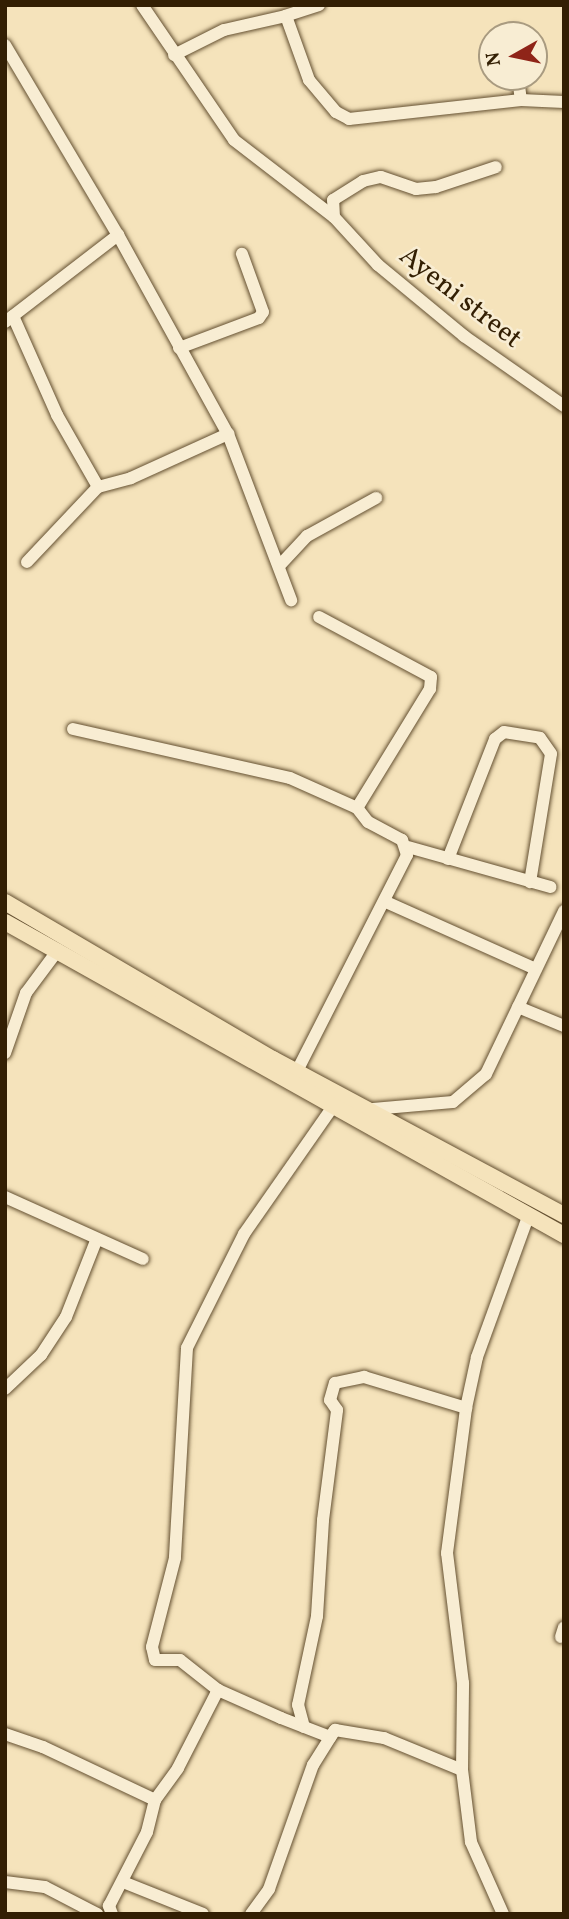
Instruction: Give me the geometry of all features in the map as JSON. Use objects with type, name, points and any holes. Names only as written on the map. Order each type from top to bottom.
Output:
[{"type":"main road","points":[[5,902],[211,1030],[307,1095],[334,1105],[564,1235]]},
{"type":"main road","points":[[5,922],[211,1030],[373,1109],[564,1215]]},
{"type":"street","points":[[142,5],[234,140],[334,217]]},
{"type":"street","points":[[174,55],[224,30],[320,5]]},
{"type":"street","points":[[286,16],[309,80],[336,112],[349,119],[521,100],[564,103]]},
{"type":"street","points":[[5,45],[118,235],[228,434],[280,565],[291,600]]},
{"type":"street","points":[[519,91],[521,100]]},
{"type":"street","points":[[334,217],[333,200],[363,181],[382,177],[416,189],[436,187],[496,167]]},
{"type":"street","name":"Ayeni street","points":[[334,217],[377,265],[464,336],[564,406]]},
{"type":"street","points":[[98,487],[57,415],[9,319],[118,235]]},
{"type":"street","points":[[179,348],[259,318],[263,312],[242,254]]},
{"type":"street","points":[[27,562],[98,487],[131,478],[228,434]]},
{"type":"street","points":[[280,565],[307,536],[376,498]]},
{"type":"street","points":[[320,617],[431,677],[430,690],[357,808]]},
{"type":"street","points":[[73,729],[290,778],[357,808],[368,822],[408,847],[550,887]]},
{"type":"street","points":[[448,859],[495,739],[504,732],[540,738],[551,754],[530,882]]},
{"type":"street","points":[[297,1071],[386,902],[408,847]]},
{"type":"street","points":[[386,902],[536,969]]},
{"type":"street","points":[[373,1109],[453,1102],[486,1074],[564,911]]},
{"type":"street","points":[[5,1053],[26,993],[58,950]]},
{"type":"street","points":[[518,1007],[564,1027]]},
{"type":"street","points":[[334,1105],[244,1234],[187,1348],[175,1559],[152,1647],[155,1660],[180,1660],[218,1690],[330,1737],[335,1730]]},
{"type":"street","points":[[5,1197],[96,1241],[143,1259]]},
{"type":"street","points":[[503,1914],[471,1842],[462,1770],[463,1683],[447,1553],[466,1408],[489,1318],[529,1214]]},
{"type":"street","points":[[5,1389],[41,1355],[66,1317],[96,1241]]},
{"type":"street","points":[[304,1727],[298,1705],[317,1616],[323,1520],[337,1410],[330,1400],[335,1382],[364,1377],[466,1408]]},
{"type":"street","points":[[112,1914],[109,1906],[147,1832],[155,1800],[178,1768],[218,1690]]},
{"type":"street","points":[[335,1730],[384,1738],[462,1770]]},
{"type":"street","points":[[251,1914],[268,1889],[313,1765],[335,1730]]},
{"type":"street","points":[[5,1734],[43,1747],[155,1800]]},
{"type":"street","points":[[5,1882],[45,1886],[97,1914]]},
{"type":"street","points":[[123,1882],[203,1914]]}]
